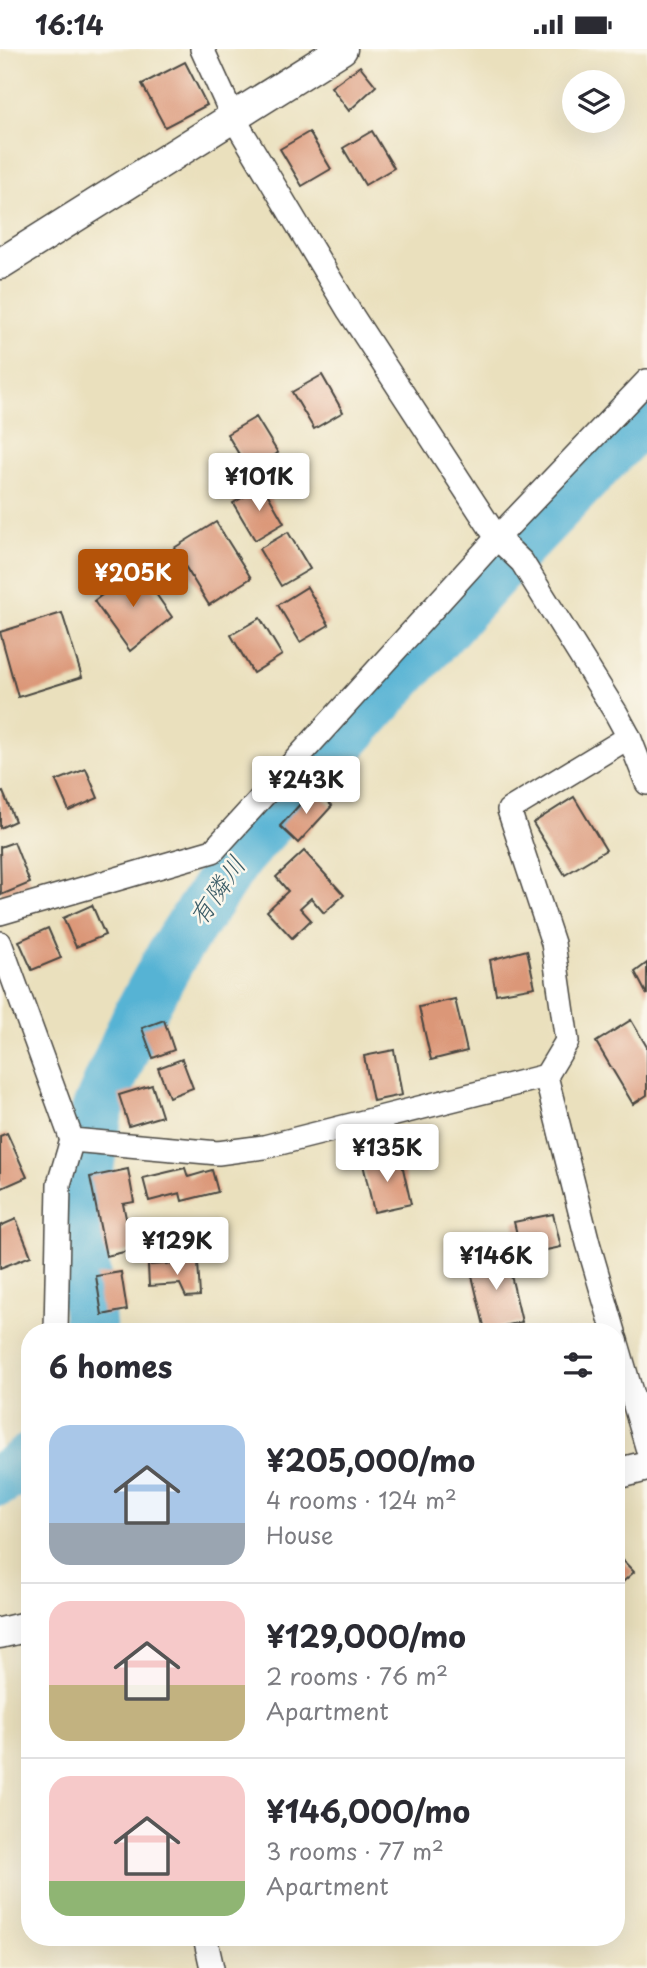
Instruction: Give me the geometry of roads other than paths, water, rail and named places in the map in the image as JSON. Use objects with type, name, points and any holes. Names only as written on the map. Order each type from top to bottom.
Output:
[{"type":"street","points":[[202,49],[233,117],[366,339],[499,540],[522,562],[629,737],[647,783]]},
{"type":"street","points":[[0,264],[342,49]]},
{"type":"street","points":[[0,913],[213,851],[647,381]]},
{"type":"street","points":[[74,1140],[218,1153],[264,1147],[546,1076],[567,1041],[553,943],[509,810],[629,737]]},
{"type":"street","points":[[0,943],[74,1140],[59,1184],[56,1323]]},
{"type":"street","points":[[546,1076],[588,1243],[611,1323]]},
{"type":"street","points":[[625,1371],[647,1447]]},
{"type":"street","points":[[625,1472],[647,1466]]},
{"type":"street","points":[[0,1633],[21,1628]]},
{"type":"street","points":[[207,1946],[212,1968]]},
{"type":"waterway","name":"有隣川","points":[[90,1323],[79,1226],[97,1111],[138,1016],[174,951],[238,856],[503,563],[647,413]]},
{"type":"waterway","name":"有隣川","points":[[0,1480],[21,1465]]}]
